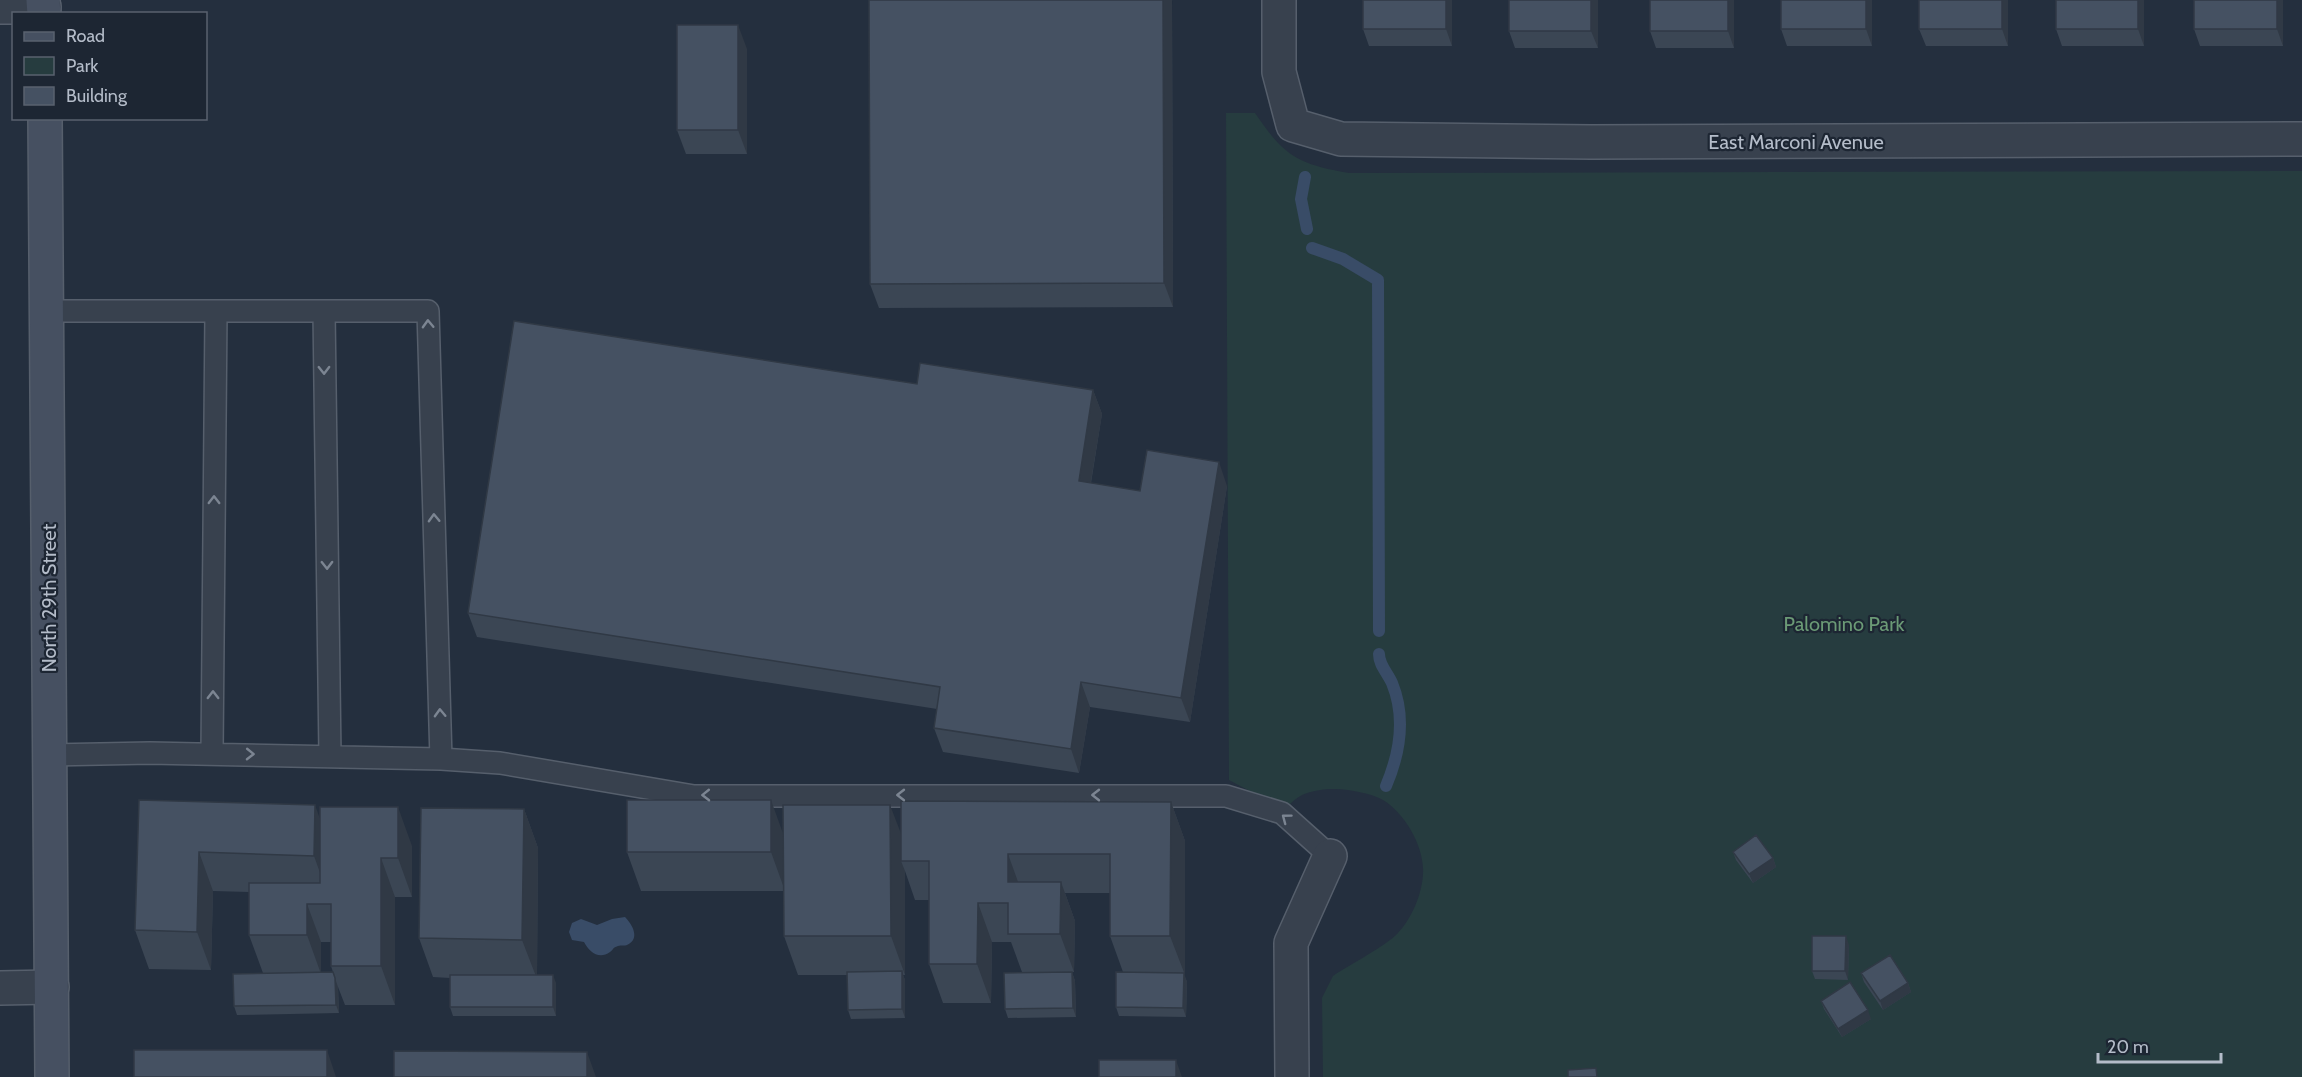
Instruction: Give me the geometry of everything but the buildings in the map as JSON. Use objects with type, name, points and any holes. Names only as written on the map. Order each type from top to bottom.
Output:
[{"type":"street","name":"East Marconi Avenue","points":[[1279,0],[1279,72],[1293,125],[1341,139],[1591,142],[2302,139]]},
{"type":"street","points":[[0,7],[44,7]]},
{"type":"street","name":"North 29th Street","points":[[45,120],[52,1077]]},
{"type":"street","points":[[1292,1077],[1291,943],[1330,856]]},
{"type":"street","points":[[0,988],[52,987]]},
{"type":"lane","points":[[47,311],[428,311],[441,759]]},
{"type":"lane","points":[[324,311],[330,756]]},
{"type":"lane","points":[[212,753],[216,312]]},
{"type":"lane","points":[[50,755],[212,753],[441,759],[500,764],[694,796],[1226,796],[1282,813],[1330,856]]},
{"type":"green space","name":"Palomino Park","points":[[1226,113],[1255,113],[1284,149],[1294,156],[1317,166],[1349,173],[2302,171],[2302,1077],[1323,1077],[1322,998],[1333,976],[1385,944],[1403,927],[1418,898],[1423,864],[1417,843],[1406,822],[1399,813],[1379,798],[1348,790],[1325,789],[1302,795],[1284,809],[1229,780]]},
{"type":"water","points":[[625,917],[634,931],[634,939],[627,945],[616,947],[606,954],[595,954],[584,942],[572,940],[569,932],[572,923],[581,919],[597,925]]},
{"type":"waterway","points":[[1305,177],[1301,199],[1307,229]]},
{"type":"waterway","points":[[1312,248],[1343,259],[1378,280],[1379,631]]},
{"type":"waterway","points":[[1379,654],[1380,662],[1392,683],[1400,722],[1398,748],[1386,786]]}]
